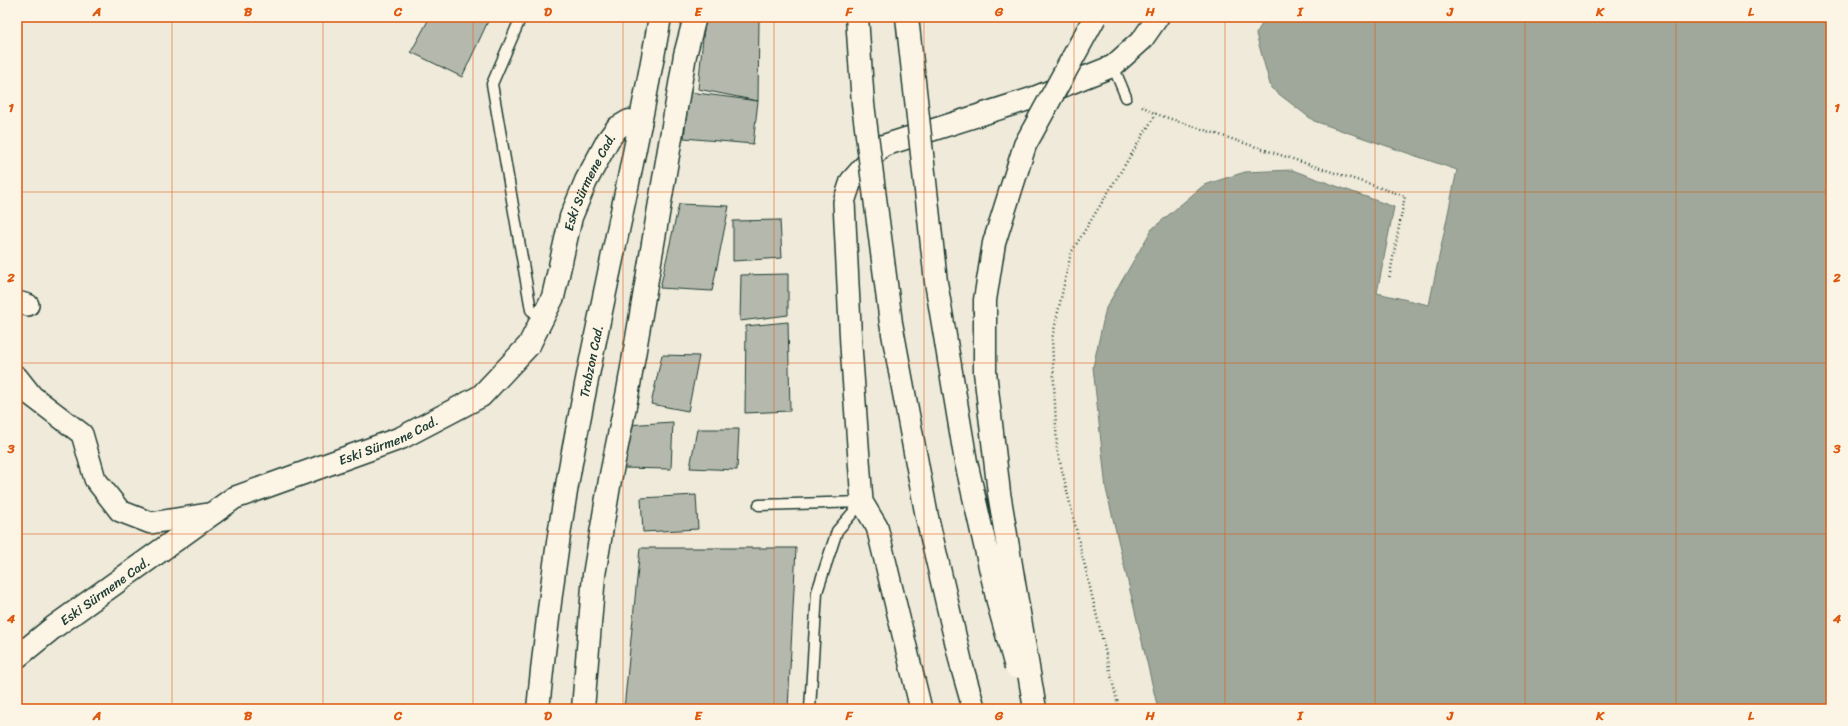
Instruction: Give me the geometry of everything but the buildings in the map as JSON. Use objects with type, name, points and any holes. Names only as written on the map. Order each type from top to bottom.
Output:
[{"type":"main road","name":"Trabzon Cad.","points":[[538,709],[548,612],[569,474],[640,124],[660,17]]},
{"type":"main road","points":[[583,709],[594,575],[610,480],[628,391],[685,55],[695,17]]},
{"type":"main road","points":[[857,17],[864,104],[891,323],[927,517],[962,667],[974,709]]},
{"type":"main road","points":[[907,17],[936,282],[966,462],[999,606],[1027,709]]},
{"type":"main road","points":[[1035,709],[999,493],[985,372],[985,300],[994,243],[1024,145],[1095,17]]},
{"type":"main road","name":"Eski Sürmene Cad.","points":[[17,657],[54,627],[234,498],[401,438],[481,396],[529,345],[543,318],[553,297],[571,217],[586,180],[603,148],[617,128],[628,121],[640,124]]},
{"type":"street","points":[[921,709],[877,527],[862,502],[851,346],[844,202],[851,181],[882,146],[1033,98],[1113,66],[1142,40],[1158,17]]},
{"type":"street","points":[[17,377],[32,396],[82,434],[95,479],[120,511],[152,523],[214,513]]},
{"type":"lane","points":[[518,24],[492,84],[531,310],[543,318]]},
{"type":"lane","points":[[1113,66],[1126,97]]},
{"type":"lane","points":[[759,505],[862,502]]},
{"type":"lane","points":[[810,709],[817,592],[837,531],[862,502]]},
{"type":"path","points":[[1119,709],[1057,449],[1052,339],[1071,253],[1156,114],[1405,196],[1389,279]]},
{"type":"shaded area","points":[[1266,17],[1831,17],[1831,709],[1158,709],[1106,489],[1093,367],[1106,308],[1152,229],[1204,185],[1245,172],[1292,170],[1394,207],[1377,293],[1429,305],[1457,170],[1314,121],[1271,88],[1256,34]]}]
